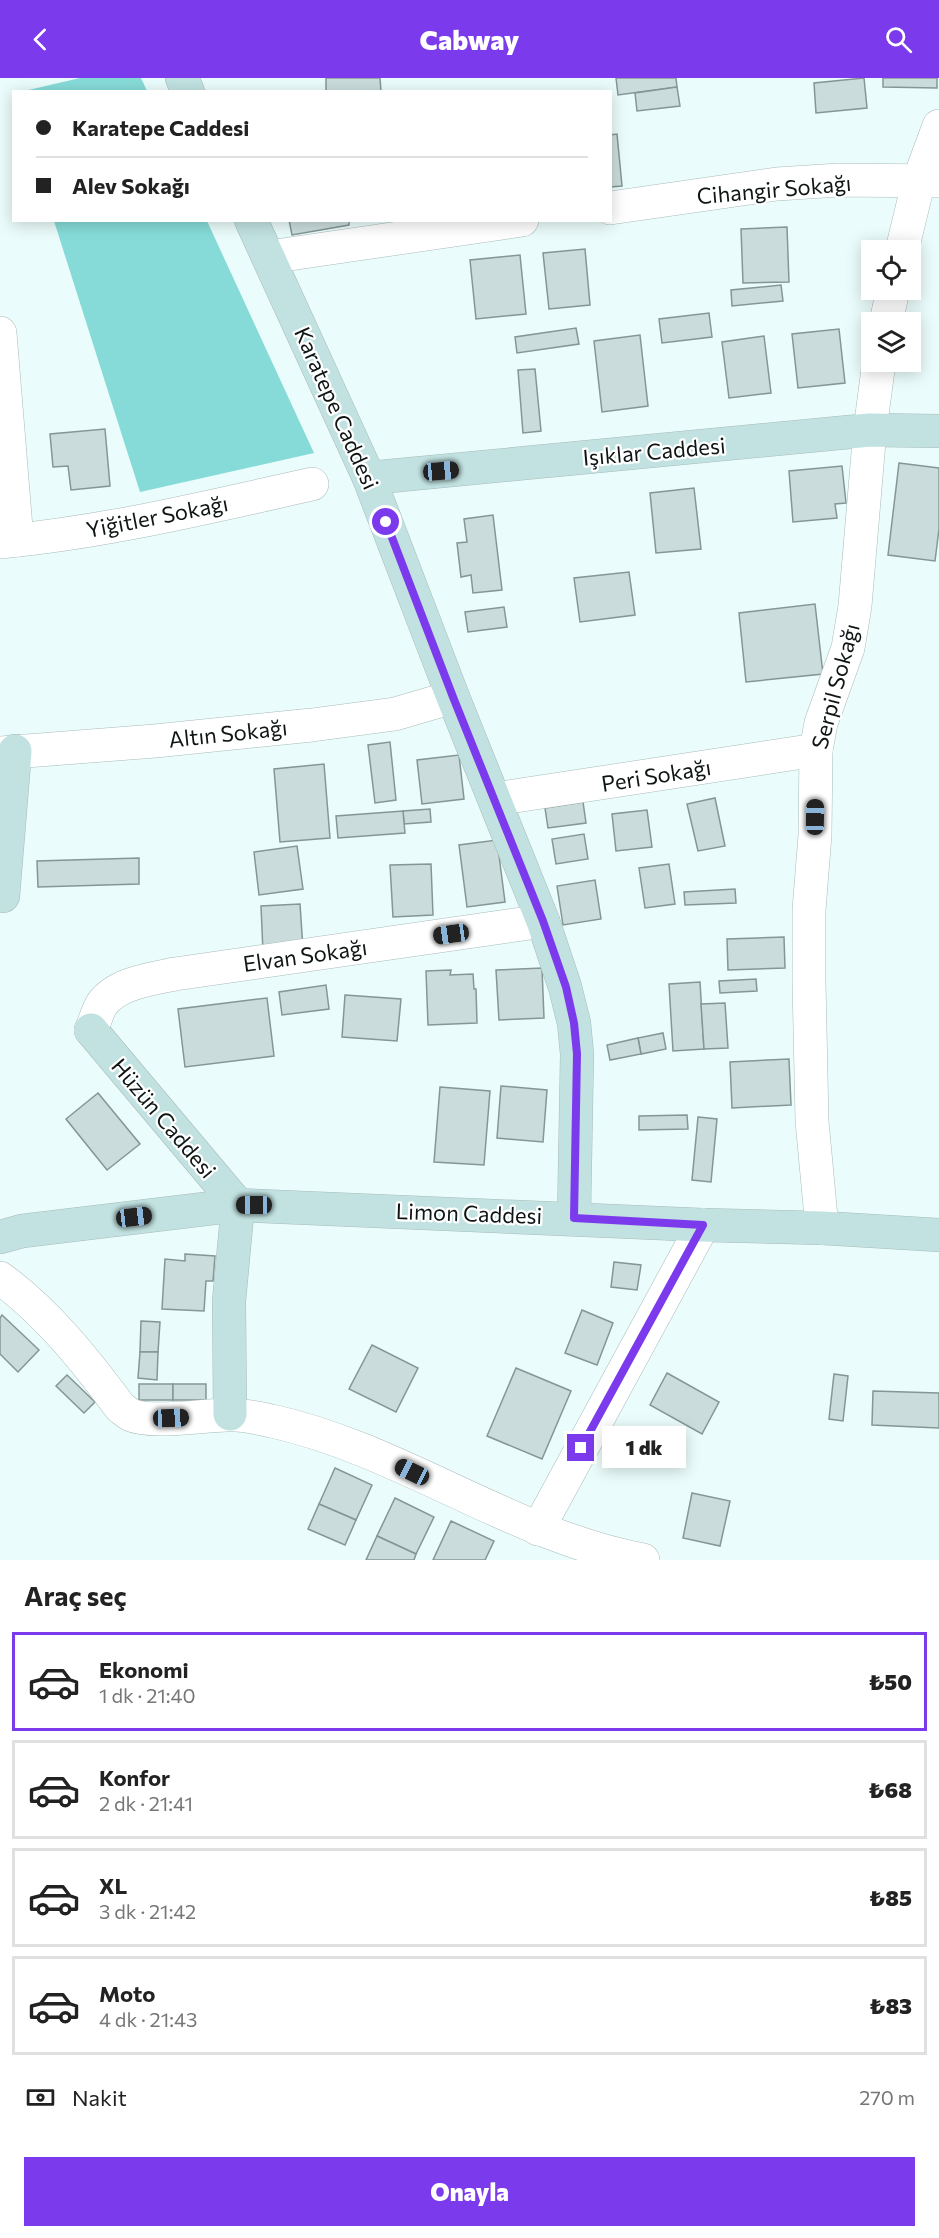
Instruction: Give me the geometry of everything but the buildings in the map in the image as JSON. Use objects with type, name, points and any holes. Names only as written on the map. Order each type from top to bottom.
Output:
[{"type":"street","points":[[906,240],[929,180],[939,126]]},
{"type":"street","name":"Cihangir Sokağı","points":[[612,208],[777,184],[839,180],[929,180]]},
{"type":"street","name":"Karatepe Caddesi","points":[[252,222],[369,478],[453,697],[543,921],[566,987],[574,1023],[577,1054],[574,1218]]},
{"type":"street","points":[[268,257],[508,222]]},
{"type":"street","points":[[0,333],[8,541]]},
{"type":"street","name":"Serpil Sokağı","points":[[822,1228],[812,1121],[810,1054],[809,910],[816,750],[821,723],[839,678],[850,638],[878,372]]},
{"type":"street","name":"Işıklar Caddesi","points":[[369,478],[870,430],[939,431]]},
{"type":"street","name":"Yiğitler Sokağı","points":[[8,541],[79,532],[182,513],[312,484]]},
{"type":"street","name":"Altın Sokağı","points":[[8,752],[154,741],[312,725],[395,714],[453,697]]},
{"type":"street","name":"Peri Sokağı","points":[[495,799],[816,750]]},
{"type":"street","points":[[3,896],[8,752]]},
{"type":"street","name":"Elvan Sokağı","points":[[91,1030],[103,1004],[117,991],[141,981],[175,974],[543,921]]},
{"type":"street","name":"Hüzün Caddesi","points":[[91,1030],[238,1205]]},
{"type":"street","points":[[230,1414],[230,1301],[238,1205]]},
{"type":"street","name":"Limon Caddesi","points":[[0,1237],[22,1231],[238,1205],[939,1234]]},
{"type":"street","points":[[538,1529],[703,1225]]},
{"type":"street","points":[[0,1278],[16,1290],[53,1326],[120,1407],[133,1416],[153,1419],[230,1414],[270,1420],[339,1441],[392,1462],[487,1508],[538,1529],[586,1546],[643,1560]]},
{"type":"shaded area","points":[[80,78],[141,78],[147,90],[28,90]]},
{"type":"shaded area","points":[[54,222],[207,222],[314,453],[140,492]]},
{"type":"route","points":[[386,522],[543,921],[566,987],[574,1023],[577,1054],[574,1218],[703,1225],[581,1448]]}]
